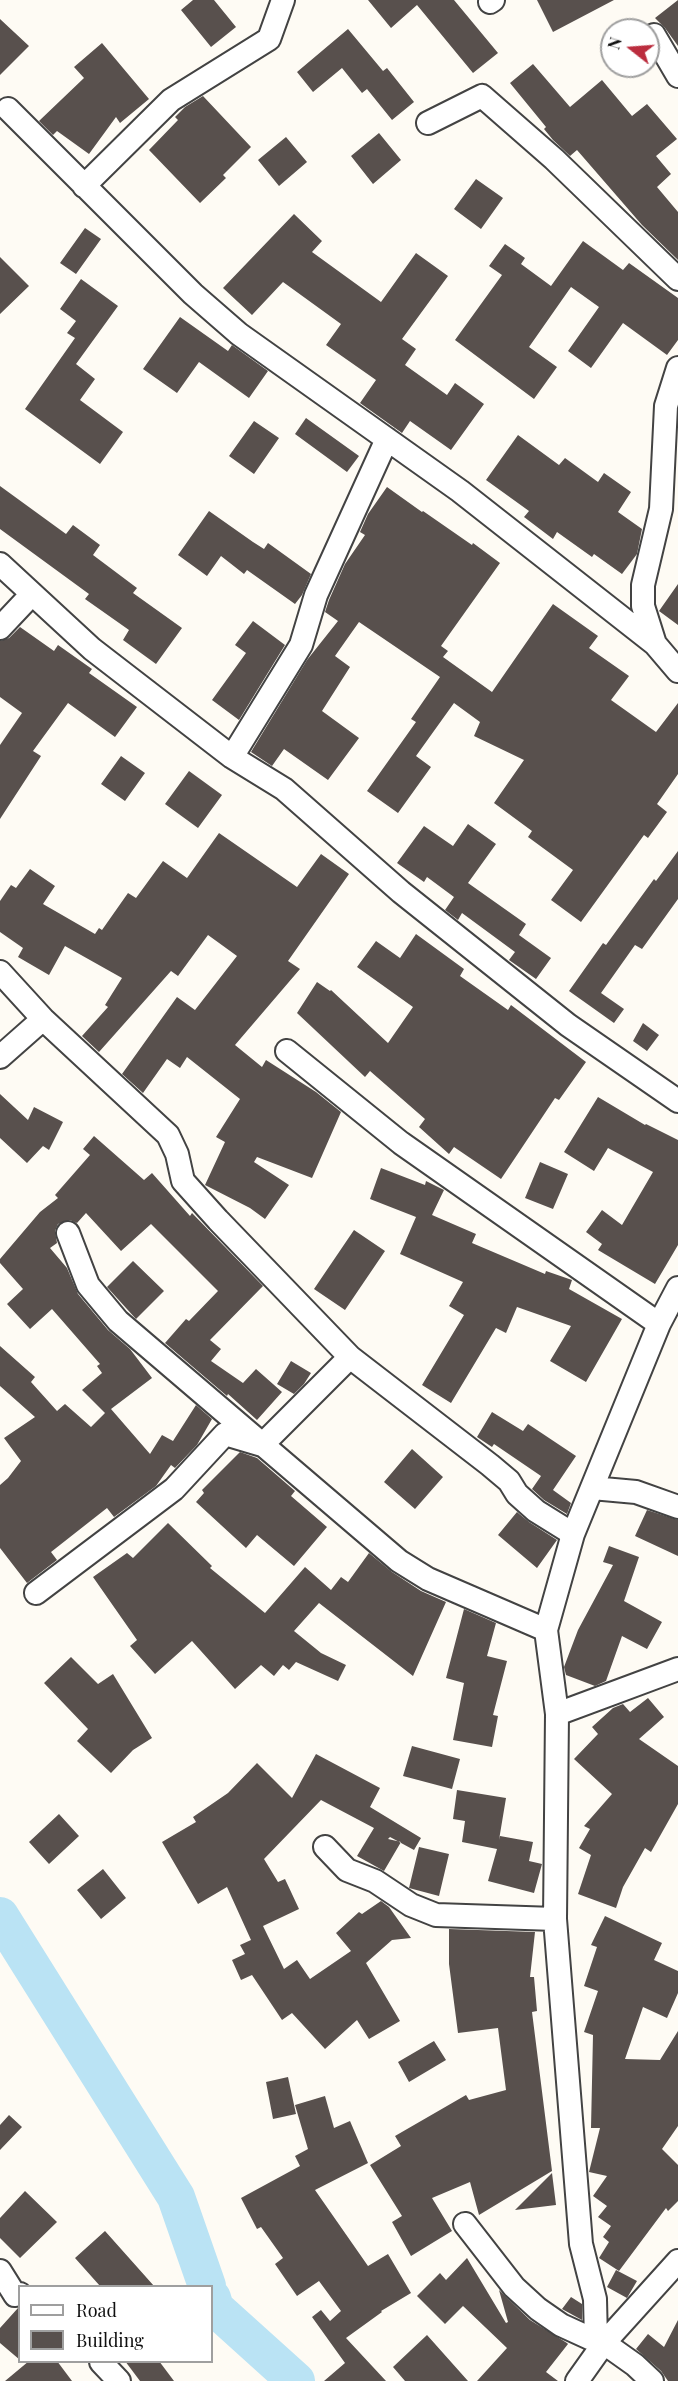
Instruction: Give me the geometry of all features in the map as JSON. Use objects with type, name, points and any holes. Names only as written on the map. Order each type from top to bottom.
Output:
[{"type":"street","points":[[84,186],[171,100],[269,39],[283,0]]},
{"type":"street","points":[[660,45],[678,76]]},
{"type":"street","points":[[428,123],[482,96],[554,159],[678,279]]},
{"type":"street","points":[[8,109],[193,294],[239,334],[460,491],[656,644],[678,671]]},
{"type":"street","points":[[656,644],[643,606],[643,585],[661,509],[666,406],[678,368]]},
{"type":"street","points":[[232,757],[301,645],[316,596],[387,439]]},
{"type":"street","points":[[0,564],[92,649],[232,757],[285,789],[401,892],[568,1025],[678,1101]]},
{"type":"street","points":[[0,627],[32,594]]},
{"type":"street","points":[[0,972],[43,1019],[168,1135],[177,1154],[183,1181],[350,1357],[490,1465],[509,1481],[517,1494],[536,1511],[573,1534]]},
{"type":"street","points":[[0,1057],[43,1019]]},
{"type":"street","points":[[287,1051],[401,1143],[659,1324]]},
{"type":"street","points":[[68,1233],[88,1285],[118,1321],[399,1561],[428,1579],[546,1630]]},
{"type":"street","points":[[600,2342],[595,2299],[581,2244],[555,1919],[557,1714],[546,1630],[573,1534],[659,1324],[678,1288]]},
{"type":"street","points":[[262,1445],[350,1357]]},
{"type":"street","points":[[36,1593],[174,1489],[225,1434],[262,1445]]},
{"type":"street","points":[[592,1488],[636,1492],[678,1507]]},
{"type":"street","points":[[557,1714],[678,1669]]},
{"type":"street","points":[[325,1847],[347,1870],[375,1881],[411,1905],[436,1915],[555,1919]]},
{"type":"street","points":[[465,2224],[514,2287],[538,2308],[561,2325],[600,2342],[635,2365],[652,2381]]},
{"type":"street","points":[[577,2381],[600,2342],[678,2261]]},
{"type":"street","points":[[0,2271],[11,2300]]},
{"type":"street","points":[[103,2363],[118,2381]]},
{"type":"building","points":[[193,0],[214,0],[236,27],[211,47],[181,10]]},
{"type":"building","points":[[368,0],[454,0],[498,53],[473,73],[417,5],[391,28]]},
{"type":"building","points":[[537,0],[614,0],[553,32]]},
{"type":"building","points":[[678,0],[678,46],[660,23],[660,18],[655,18]]},
{"type":"building","points":[[0,19],[29,46],[0,75]]},
{"type":"building","points":[[348,29],[383,71],[387,68],[414,102],[392,120],[367,89],[362,93],[342,68],[313,92],[297,72]]},
{"type":"building","points":[[102,43],[149,99],[120,123],[116,117],[89,154],[57,131],[53,135],[39,121],[84,78],[74,67]]},
{"type":"building","points":[[533,64],[570,107],[602,80],[632,116],[647,104],[677,139],[656,156],[671,174],[657,187],[678,212],[678,260],[642,225],[577,150],[570,156],[544,129],[546,127],[510,83]]},
{"type":"building","points":[[203,96],[251,147],[223,175],[226,178],[200,203],[149,150],[178,120],[175,117],[185,107]]},
{"type":"building","points":[[379,133],[401,160],[373,184],[351,156]]},
{"type":"building","points":[[286,137],[307,162],[279,186],[258,160]]},
{"type":"building","points":[[476,179],[503,198],[481,229],[454,209]]},
{"type":"building","points":[[294,214],[322,241],[312,252],[381,302],[416,253],[448,276],[402,339],[416,349],[405,365],[447,395],[455,383],[484,404],[451,450],[410,421],[402,433],[360,403],[376,380],[326,345],[341,324],[283,282],[252,315],[223,288]]},
{"type":"building","points":[[85,228],[101,239],[76,274],[60,263]]},
{"type":"building","points":[[583,241],[623,270],[629,263],[678,298],[678,340],[667,355],[623,323],[591,368],[568,351],[599,307],[571,287],[529,347],[557,367],[534,399],[455,340],[502,275],[489,266],[505,244],[525,258],[521,264],[551,286]]},
{"type":"building","points":[[0,257],[29,286],[0,314]]},
{"type":"building","points":[[81,279],[118,306],[76,364],[95,379],[80,400],[123,432],[100,464],[25,409],[75,338],[67,333],[76,321],[60,309]]},
{"type":"building","points":[[180,317],[228,351],[232,345],[268,371],[249,398],[199,362],[177,393],[143,369]]},
{"type":"building","points":[[306,418],[359,456],[347,472],[295,434]]},
{"type":"building","points":[[254,421],[279,438],[254,474],[229,456]]},
{"type":"building","points":[[518,435],[559,465],[565,458],[598,482],[604,473],[631,492],[618,512],[642,529],[637,554],[622,574],[594,554],[592,557],[557,532],[553,539],[524,517],[529,511],[486,480]]},
{"type":"building","points":[[0,486],[66,534],[73,525],[100,545],[93,555],[137,588],[133,593],[182,628],[156,664],[123,640],[129,630],[85,599],[89,594],[0,529]]},
{"type":"building","points":[[387,487],[500,563],[441,646],[448,651],[443,657],[492,692],[553,604],[598,636],[589,648],[629,676],[611,700],[656,732],[678,703],[678,774],[657,804],[667,812],[648,838],[644,835],[581,922],[551,900],[573,870],[528,837],[532,831],[494,803],[524,760],[474,736],[480,722],[454,703],[416,756],[431,767],[398,813],[367,791],[416,722],[411,719],[440,677],[359,622],[335,656],[350,667],[322,711],[359,738],[328,780],[284,749],[272,766],[251,752],[307,660],[338,621],[325,612],[329,600],[345,564],[365,535],[360,532],[368,514]]},
{"type":"building","points":[[209,511],[264,549],[268,543],[311,574],[302,595],[295,604],[247,570],[244,574],[221,556],[207,576],[178,555]]},
{"type":"building","points":[[678,584],[678,625],[659,611]]},
{"type":"building","points":[[253,621],[285,645],[239,720],[212,700],[246,653],[235,645]]},
{"type":"building","points":[[20,627],[54,651],[58,645],[92,669],[89,673],[137,707],[115,737],[68,703],[33,751],[41,756],[0,819],[0,745],[22,713],[0,697],[0,641],[9,638]]},
{"type":"building","points":[[121,756],[145,773],[125,801],[101,784]]},
{"type":"building","points":[[189,771],[222,795],[198,828],[165,804]]},
{"type":"building","points":[[468,824],[496,844],[468,883],[526,924],[519,935],[551,958],[536,979],[509,960],[515,952],[462,913],[458,920],[445,910],[454,897],[427,877],[424,882],[397,863],[424,826],[453,846]]},
{"type":"building","points":[[219,833],[297,887],[321,854],[349,874],[288,961],[300,969],[235,1045],[262,1067],[266,1060],[316,1092],[341,1112],[312,1178],[257,1157],[254,1162],[289,1185],[265,1219],[250,1208],[205,1185],[225,1142],[216,1137],[240,1099],[187,1057],[180,1068],[167,1059],[143,1093],[122,1074],[177,997],[195,1010],[237,956],[208,935],[178,976],[171,971],[99,1052],[82,1036],[108,1007],[105,1005],[122,978],[65,946],[49,975],[18,957],[23,948],[0,932],[0,901],[11,885],[16,888],[30,869],[55,886],[43,904],[95,934],[99,928],[102,930],[128,893],[136,898],[163,861],[187,878]]},
{"type":"building","points":[[678,851],[678,899],[642,949],[635,945],[601,993],[624,1009],[614,1023],[569,991],[603,943],[606,945],[654,879],[656,881]]},
{"type":"building","points":[[416,934],[464,969],[460,976],[508,1010],[511,1005],[586,1062],[559,1100],[555,1098],[501,1179],[454,1147],[449,1154],[419,1127],[425,1119],[370,1071],[365,1077],[297,1013],[317,982],[331,990],[388,1043],[413,1007],[357,967],[376,941],[400,958]]},
{"type":"building","points":[[643,1023],[659,1035],[647,1051],[633,1041]]},
{"type":"building","points":[[0,1094],[28,1120],[34,1107],[63,1122],[49,1150],[43,1146],[27,1163],[0,1138]]},
{"type":"building","points":[[598,1097],[645,1125],[678,1140],[678,1245],[655,1284],[598,1250],[602,1244],[586,1232],[602,1210],[622,1225],[653,1172],[608,1148],[594,1171],[564,1152]]},
{"type":"building","points":[[94,1136],[144,1180],[152,1173],[190,1216],[192,1213],[263,1286],[210,1340],[221,1349],[211,1361],[243,1383],[256,1369],[282,1392],[257,1420],[165,1343],[186,1319],[189,1321],[218,1291],[151,1224],[121,1251],[86,1213],[77,1223],[70,1220],[58,1224],[55,1231],[57,1243],[50,1248],[67,1268],[78,1294],[108,1330],[130,1349],[152,1378],[111,1409],[150,1454],[162,1435],[173,1441],[196,1405],[212,1419],[197,1445],[175,1468],[171,1465],[156,1486],[114,1517],[107,1508],[51,1552],[57,1560],[27,1583],[0,1548],[0,1485],[21,1461],[4,1438],[35,1417],[0,1386],[0,1346],[35,1377],[31,1382],[57,1411],[65,1404],[91,1427],[105,1413],[82,1390],[102,1373],[97,1366],[100,1364],[52,1309],[30,1329],[7,1304],[23,1289],[0,1263],[0,1259],[40,1212],[58,1198],[55,1195],[90,1155],[83,1149]]},
{"type":"building","points":[[540,1162],[568,1174],[553,1209],[525,1198]]},
{"type":"building","points":[[381,1168],[425,1185],[426,1181],[444,1190],[432,1215],[476,1234],[472,1243],[545,1274],[546,1271],[572,1280],[569,1289],[622,1319],[586,1382],[550,1361],[571,1326],[517,1307],[506,1333],[496,1328],[451,1403],[422,1385],[464,1315],[449,1306],[463,1282],[400,1254],[416,1217],[370,1199]]},
{"type":"building","points":[[354,1230],[385,1251],[345,1310],[314,1289]]},
{"type":"building","points":[[133,1261],[164,1291],[136,1319],[107,1287]]},
{"type":"building","points":[[291,1361],[311,1373],[294,1394],[277,1384]]},
{"type":"building","points":[[492,1412],[523,1431],[528,1424],[576,1456],[553,1490],[571,1503],[567,1514],[544,1500],[532,1489],[541,1476],[494,1444],[492,1447],[477,1437]]},
{"type":"building","points":[[412,1449],[443,1477],[415,1509],[384,1482]]},
{"type":"building","points":[[240,1452],[257,1458],[295,1491],[291,1496],[327,1527],[294,1566],[257,1535],[246,1548],[196,1502],[204,1493],[202,1490]]},
{"type":"building","points":[[647,1510],[678,1520],[678,1556],[635,1536]]},
{"type":"building","points":[[517,1512],[557,1540],[537,1568],[498,1535]]},
{"type":"building","points":[[168,1523],[212,1566],[210,1568],[265,1613],[305,1567],[331,1590],[341,1577],[348,1582],[369,1553],[421,1591],[446,1602],[413,1676],[319,1603],[294,1631],[321,1653],[346,1665],[338,1681],[296,1662],[289,1670],[283,1665],[274,1676],[261,1665],[235,1689],[192,1641],[155,1674],[130,1646],[137,1640],[93,1577],[127,1553],[133,1558]]},
{"type":"building","points":[[609,1546],[639,1557],[624,1601],[662,1622],[647,1649],[622,1636],[606,1681],[595,1686],[566,1675],[564,1667],[578,1630],[613,1565],[603,1562]]},
{"type":"building","points":[[464,1609],[496,1623],[487,1656],[507,1661],[493,1715],[498,1716],[492,1747],[453,1740],[464,1683],[446,1678]]},
{"type":"building","points":[[71,1657],[98,1684],[113,1674],[152,1738],[133,1750],[111,1773],[77,1741],[88,1729],[44,1683]]},
{"type":"building","points":[[648,1698],[664,1717],[639,1739],[678,1766],[678,1804],[651,1852],[645,1848],[623,1887],[616,1908],[578,1894],[591,1855],[579,1848],[590,1829],[584,1826],[612,1794],[574,1759],[598,1734],[592,1727],[613,1708],[623,1704],[630,1712]]},
{"type":"building","points":[[412,1746],[460,1759],[452,1789],[403,1776]]},
{"type":"building","points":[[316,1754],[380,1788],[370,1807],[421,1838],[414,1850],[401,1843],[384,1871],[357,1856],[374,1828],[321,1800],[264,1859],[278,1882],[285,1879],[299,1909],[263,1926],[284,1969],[297,1960],[310,1979],[351,1951],[336,1933],[359,1912],[362,1914],[381,1901],[389,1907],[411,1938],[392,1940],[366,1963],[400,2021],[369,2039],[357,2020],[325,2049],[292,2013],[282,2020],[252,1975],[241,1980],[232,1960],[245,1954],[240,1945],[251,1940],[227,1887],[198,1904],[162,1842],[196,1822],[193,1817],[228,1793],[257,1763],[292,1798]]},
{"type":"building","points":[[457,1790],[506,1798],[499,1840],[500,1836],[533,1842],[529,1861],[542,1864],[534,1893],[488,1881],[497,1849],[462,1842],[465,1821],[453,1819]]},
{"type":"building","points":[[59,1814],[79,1836],[49,1864],[29,1842]]},
{"type":"building","points":[[419,1847],[449,1854],[439,1896],[409,1888]]},
{"type":"building","points":[[103,1869],[126,1898],[101,1919],[77,1890]]},
{"type":"building","points":[[605,1916],[662,1943],[654,1960],[678,1971],[678,1993],[667,2018],[643,2007],[625,2059],[660,2060],[678,2031],[678,2126],[662,2149],[678,2165],[678,2201],[668,2211],[666,2208],[619,2271],[599,2258],[609,2242],[603,2237],[611,2226],[598,2217],[607,2206],[593,2196],[607,2176],[589,2172],[600,2128],[591,2128],[593,2035],[584,2032],[598,1991],[584,1986],[597,1947],[591,1945]]},
{"type":"building","points":[[449,1929],[535,1932],[530,1977],[534,1977],[537,2011],[532,2012],[552,2171],[479,2215],[470,2182],[432,2198],[452,2231],[411,2256],[392,2222],[402,2216],[370,2165],[401,2146],[395,2136],[466,2095],[469,2100],[506,2090],[498,2028],[458,2033],[449,1964]]},
{"type":"building","points":[[434,2041],[446,2060],[409,2082],[398,2062]]},
{"type":"building","points":[[288,2077],[296,2114],[273,2119],[266,2082]]},
{"type":"building","points":[[325,2096],[334,2128],[350,2121],[368,2163],[315,2190],[368,2266],[388,2254],[411,2293],[381,2311],[346,2338],[386,2381],[324,2381],[345,2363],[312,2317],[321,2310],[330,2321],[341,2311],[319,2281],[297,2296],[275,2264],[283,2258],[261,2227],[257,2229],[241,2198],[300,2166],[295,2156],[308,2149],[295,2105]]},
{"type":"building","points":[[9,2115],[22,2127],[0,2150],[0,2125]]},
{"type":"building","points":[[552,2173],[556,2205],[515,2210]]},
{"type":"building","points":[[25,2191],[57,2222],[20,2258],[0,2238],[0,2218]]},
{"type":"building","points":[[105,2231],[153,2285],[99,2285],[75,2258]]},
{"type":"building","points":[[467,2258],[506,2323],[508,2322],[499,2290],[530,2320],[568,2344],[546,2372],[558,2381],[477,2381],[507,2348],[463,2306],[445,2324],[417,2296],[440,2273],[446,2280]]},
{"type":"building","points":[[616,2270],[637,2281],[627,2298],[607,2287]]},
{"type":"building","points":[[571,2297],[582,2304],[582,2320],[562,2309]]},
{"type":"building","points":[[18,2308],[18,2358],[0,2343],[0,2328]]},
{"type":"building","points":[[678,2320],[678,2381],[668,2381],[661,2371],[636,2349],[648,2334],[664,2347]]},
{"type":"building","points":[[427,2335],[468,2381],[405,2381],[393,2367]]},
{"type":"building","points":[[27,2363],[58,2363],[72,2381],[5,2381]]},
{"type":"building","points":[[126,2363],[160,2363],[174,2381],[140,2381]]},
{"type":"waterway","points":[[0,1916],[176,2197],[207,2285]]},
{"type":"waterway","points":[[213,2301],[215,2308],[296,2381]]}]
